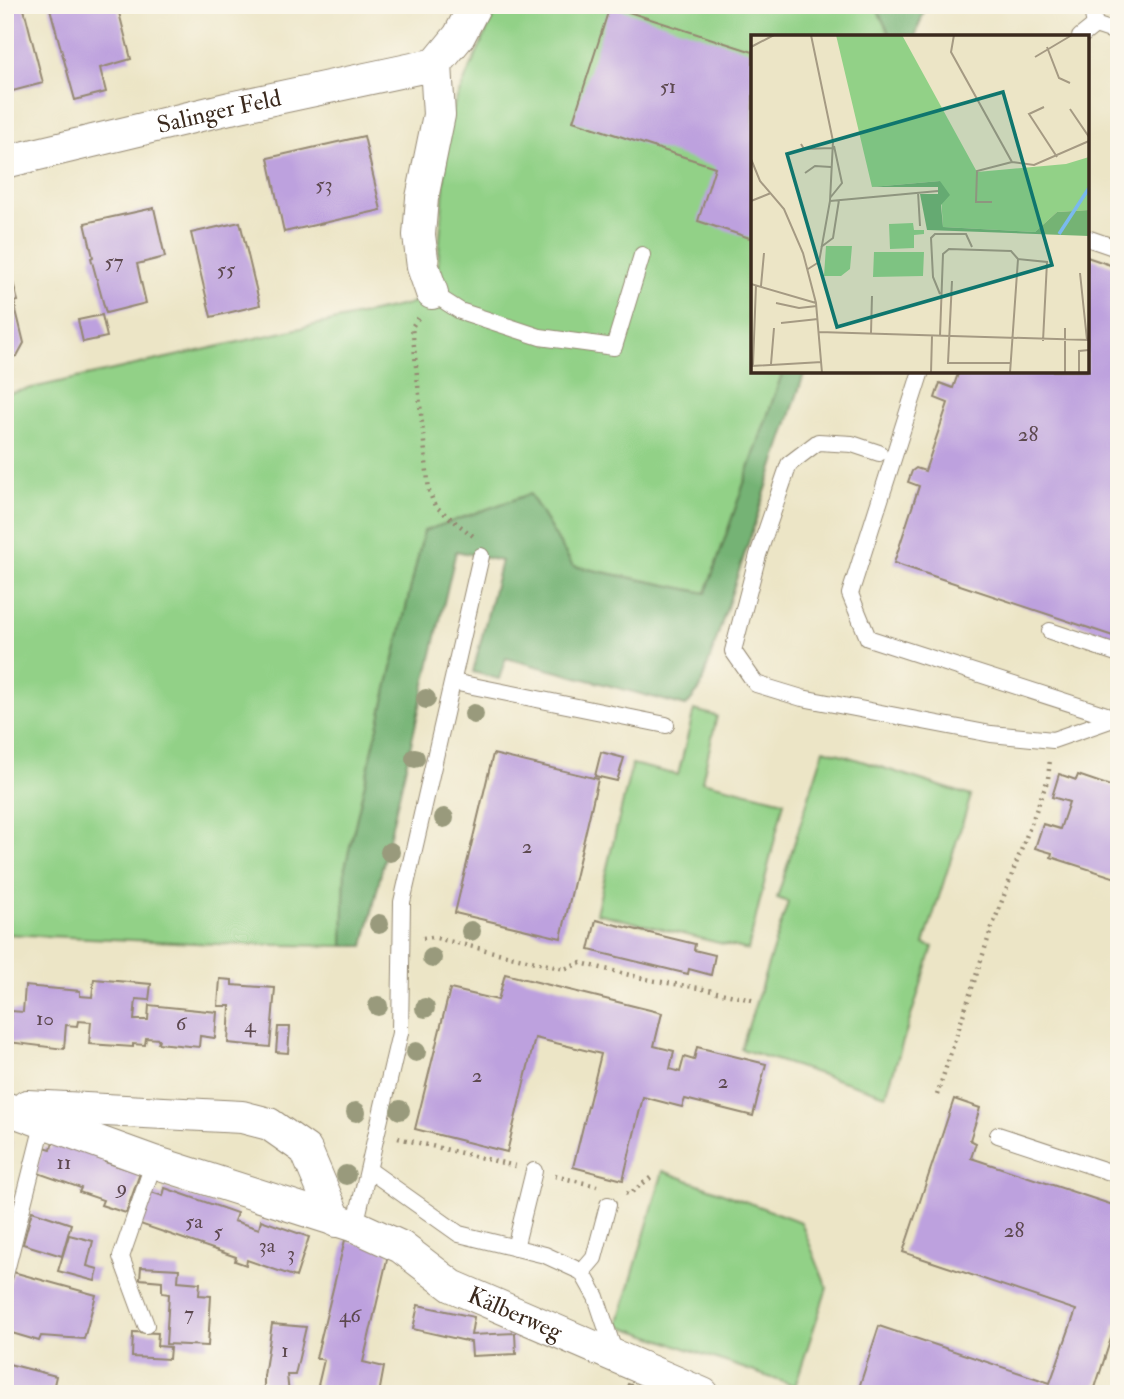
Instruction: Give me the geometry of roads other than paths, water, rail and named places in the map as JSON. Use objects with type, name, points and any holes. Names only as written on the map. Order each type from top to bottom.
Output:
[{"type":"street","points":[[432,292],[423,267],[419,235],[422,198],[439,115],[436,64],[459,36],[475,5]]},
{"type":"street","name":"Salinger Feld","points":[[5,162],[243,105],[436,64]]},
{"type":"street","name":"Kälberweg","points":[[5,1107],[55,1106],[242,1117],[269,1124],[306,1150],[346,1224]]},
{"type":"street","name":"Kälberweg","points":[[5,1107],[154,1162],[346,1224],[401,1247],[452,1286],[703,1394]]},
{"type":"lane","points":[[1091,5],[1095,25]]},
{"type":"lane","points":[[1095,25],[1119,33]]},
{"type":"lane","points":[[1082,35],[1095,25]]},
{"type":"lane","points":[[1089,239],[1119,249]]},
{"type":"lane","points":[[432,292],[460,311],[540,337],[614,347],[642,255]]},
{"type":"lane","points":[[920,373],[850,594],[867,638],[1117,719]]},
{"type":"lane","points":[[879,453],[852,444],[818,442],[789,464],[758,555],[733,651],[756,684],[802,698],[991,734],[1053,740],[1117,719]]},
{"type":"lane","points":[[346,1224],[369,1170],[400,1033],[402,902],[481,556]]},
{"type":"lane","points":[[1050,631],[1119,654]]},
{"type":"lane","points":[[453,682],[666,725]]},
{"type":"lane","points":[[5,1275],[44,1121]]},
{"type":"lane","points":[[998,1135],[1119,1175]]},
{"type":"lane","points":[[146,1325],[121,1257],[154,1162]]},
{"type":"lane","points":[[369,1170],[459,1234],[545,1255],[582,1272],[596,1297],[616,1356]]},
{"type":"lane","points":[[515,1248],[534,1171]]},
{"type":"lane","points":[[582,1272],[594,1258],[608,1205]]}]
